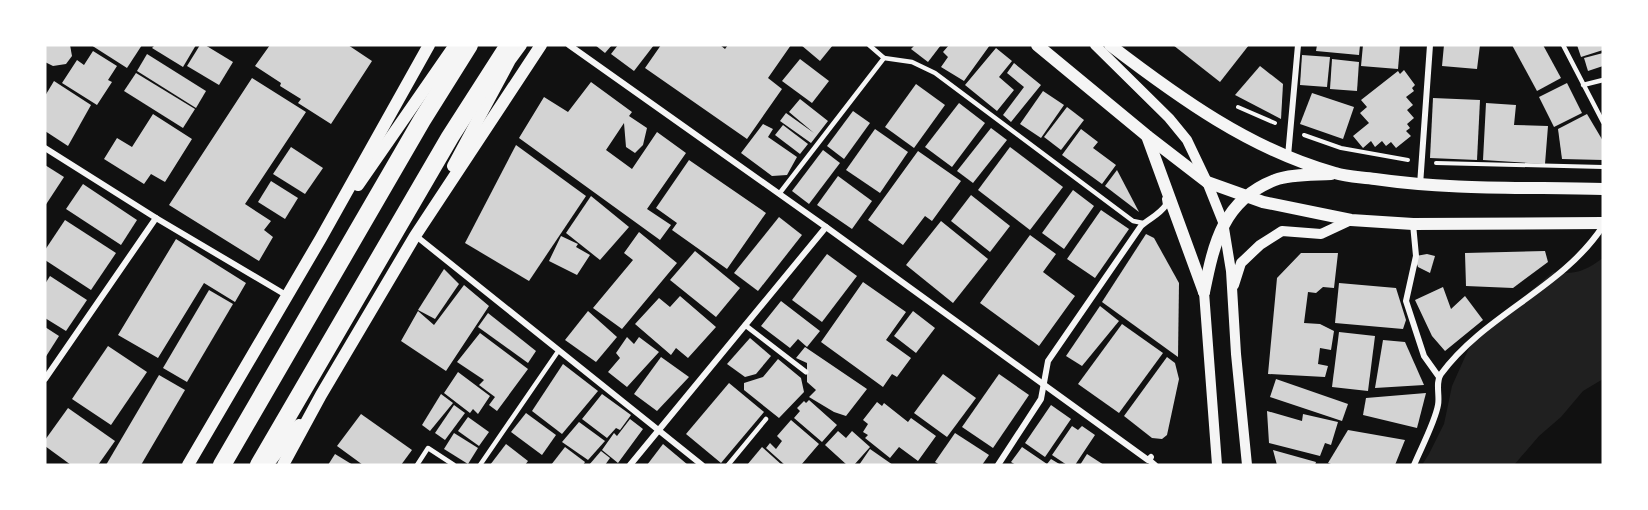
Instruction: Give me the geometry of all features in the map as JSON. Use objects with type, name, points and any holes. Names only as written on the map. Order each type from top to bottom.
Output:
[{"type":"highway","points":[[222,465],[422,120],[469,45]]},
{"type":"highway","points":[[260,465],[450,137],[510,53]]},
{"type":"main road","points":[[188,465],[321,238],[429,45]]},
{"type":"main road","points":[[321,238],[455,45]]},
{"type":"main road","points":[[415,236],[510,53],[521,45]]},
{"type":"main road","points":[[283,465],[321,395],[415,236],[542,45]]},
{"type":"main road","points":[[1037,45],[1207,182],[1263,202],[1351,220],[1413,224],[1603,225]]},
{"type":"main road","points":[[1110,45],[1160,83],[1212,118],[1288,156],[1335,174]]},
{"type":"main road","points":[[1146,135],[1204,292]]},
{"type":"main road","points":[[1204,292],[1211,256],[1223,222],[1245,195],[1277,179],[1335,174],[1420,185],[1603,189]]},
{"type":"main road","points":[[267,465],[321,395]]},
{"type":"street","points":[[569,45],[1148,460],[1151,457],[1149,460],[1155,465]]},
{"type":"street","points":[[1095,45],[1169,118],[1186,140],[1207,182],[1223,222],[1232,291],[1247,465]]},
{"type":"street","points":[[1288,156],[1298,45]]},
{"type":"street","points":[[1420,185],[1430,45]]},
{"type":"street","points":[[998,465],[1041,399],[1048,361],[1133,237],[1151,218],[1160,214],[1166,205],[1146,135]]},
{"type":"street","points":[[45,148],[156,218],[286,295]]},
{"type":"street","points":[[45,379],[156,218]]},
{"type":"street","points":[[1232,291],[1241,263],[1260,245],[1282,231],[1321,234],[1351,220]]},
{"type":"street","points":[[1413,224],[1416,256],[1406,301],[1424,356],[1439,377]]},
{"type":"street","points":[[1414,465],[1438,406],[1439,377],[1455,357],[1493,322],[1576,260],[1594,240],[1603,225]]},
{"type":"street","points":[[630,465],[826,227]]},
{"type":"street","points":[[415,236],[702,465]]},
{"type":"street","points":[[1204,292],[1217,465]]},
{"type":"street","points":[[745,325],[806,372]]},
{"type":"lane","points":[[869,45],[884,58],[912,62],[935,73],[1133,221],[1143,223],[1151,218]]},
{"type":"lane","points":[[1563,45],[1603,122]]},
{"type":"lane","points":[[779,194],[884,58]]},
{"type":"lane","points":[[1583,85],[1603,80]]},
{"type":"lane","points":[[480,465],[559,350]]},
{"type":"lane","points":[[728,465],[766,419]]},
{"type":"lane","points":[[417,465],[428,448],[454,465]]},
{"type":"path","points":[[1234,106],[1341,147],[1422,162],[1603,167]]},
{"type":"shaded area","points":[[1603,258],[1603,379],[1583,391],[1514,465],[1422,465],[1444,424],[1452,386],[1469,348],[1477,337],[1553,272],[1580,271]]},
{"type":"building","points":[[45,45],[70,45],[72,56],[66,64],[53,66],[45,62]]},
{"type":"building","points":[[91,45],[142,45],[127,68]]},
{"type":"building","points":[[155,45],[196,45],[183,67],[152,48]]},
{"type":"building","points":[[200,45],[205,45],[233,62],[219,85],[187,66]]},
{"type":"building","points":[[270,45],[348,45],[372,61],[331,124],[298,103],[301,99],[255,66]]},
{"type":"building","points":[[595,45],[612,45],[605,53]]},
{"type":"building","points":[[618,45],[654,45],[634,71],[611,54]]},
{"type":"building","points":[[661,45],[720,45],[725,49],[728,45],[791,45],[768,78],[782,89],[747,139],[645,68]]},
{"type":"building","points":[[801,45],[833,45],[820,61]]},
{"type":"building","points":[[915,45],[941,45],[928,62],[911,49]]},
{"type":"building","points":[[949,45],[990,45],[964,81],[941,67],[948,57],[943,52]]},
{"type":"building","points":[[1173,45],[1249,45],[1220,82]]},
{"type":"building","points":[[1317,45],[1360,45],[1359,55],[1316,51]]},
{"type":"building","points":[[1363,45],[1400,45],[1398,69],[1361,66]]},
{"type":"building","points":[[1444,45],[1480,45],[1477,69],[1442,66]]},
{"type":"building","points":[[1512,45],[1543,45],[1561,78],[1537,91]]},
{"type":"building","points":[[1577,45],[1603,45],[1603,50],[1581,57]]},
{"type":"building","points":[[996,48],[1012,61],[999,77],[1014,90],[997,111],[965,85]]},
{"type":"building","points":[[93,51],[117,66],[108,80],[112,82],[97,105],[62,83],[77,60],[84,65]]},
{"type":"building","points":[[1603,53],[1603,66],[1588,71],[1584,58]]},
{"type":"building","points":[[147,54],[206,91],[196,108],[137,71]]},
{"type":"building","points":[[1302,55],[1330,57],[1327,87],[1300,85]]},
{"type":"building","points":[[800,59],[829,81],[812,103],[782,81]]},
{"type":"building","points":[[1332,59],[1359,62],[1357,91],[1330,89]]},
{"type":"building","points":[[1014,63],[1041,85],[1011,122],[1003,115],[1024,87],[1007,73]]},
{"type":"building","points":[[1260,66],[1283,84],[1281,119],[1235,95]]},
{"type":"building","points":[[1404,70],[1415,85],[1412,88],[1414,91],[1406,97],[1413,105],[1407,110],[1414,118],[1407,124],[1410,128],[1406,131],[1411,136],[1396,148],[1391,142],[1386,146],[1382,141],[1375,147],[1371,141],[1363,148],[1353,136],[1369,123],[1360,113],[1367,107],[1361,100],[1398,71],[1400,74]]},
{"type":"building","points":[[136,73],[195,109],[183,128],[124,91]]},
{"type":"building","points":[[252,78],[306,112],[245,204],[271,221],[264,230],[273,237],[259,261],[169,205]]},
{"type":"building","points":[[54,81],[91,105],[68,146],[45,131],[45,96]]},
{"type":"building","points":[[591,82],[632,112],[629,116],[647,128],[643,145],[635,153],[626,147],[624,123],[606,150],[632,169],[657,132],[686,153],[647,209],[671,225],[660,240],[519,138],[544,97],[568,112]]},
{"type":"building","points":[[1567,83],[1582,113],[1554,127],[1539,97]]},
{"type":"building","points":[[916,84],[945,105],[914,148],[885,127]]},
{"type":"building","points":[[1043,91],[1064,105],[1041,138],[1020,124]]},
{"type":"building","points":[[1312,93],[1354,107],[1343,139],[1300,124]]},
{"type":"building","points":[[1433,98],[1480,100],[1477,160],[1430,158]]},
{"type":"building","points":[[800,99],[828,121],[811,143],[780,121],[786,113],[814,133],[789,112]]},
{"type":"building","points":[[959,103],[985,123],[952,167],[925,147]]},
{"type":"building","points":[[1486,103],[1516,105],[1514,125],[1548,126],[1545,164],[1483,160]]},
{"type":"building","points":[[1067,107],[1084,120],[1061,150],[1044,137]]},
{"type":"building","points":[[853,111],[870,123],[844,159],[827,146]]},
{"type":"building","points":[[153,114],[192,139],[165,182],[151,174],[144,184],[104,159],[117,138],[132,147]]},
{"type":"building","points":[[1587,114],[1603,141],[1603,160],[1562,159],[1558,129]]},
{"type":"building","points":[[763,124],[773,129],[768,137],[797,157],[787,175],[772,176],[741,153]]},
{"type":"building","points":[[783,125],[808,144],[800,154],[775,135]]},
{"type":"building","points":[[991,128],[1007,140],[973,183],[957,171]]},
{"type":"building","points":[[875,129],[908,152],[880,193],[846,170]]},
{"type":"building","points":[[1081,129],[1098,142],[1093,148],[1116,165],[1102,184],[1062,155]]},
{"type":"building","points":[[516,145],[586,196],[529,281],[465,243]]},
{"type":"building","points":[[291,147],[323,168],[305,194],[273,174]]},
{"type":"building","points":[[1010,147],[1063,187],[1030,230],[978,190]]},
{"type":"building","points":[[823,150],[840,163],[809,204],[792,191]]},
{"type":"building","points":[[918,151],[961,181],[932,221],[925,216],[903,245],[868,220]]},
{"type":"building","points":[[689,160],[766,213],[727,269],[672,230],[677,223],[656,208]]},
{"type":"building","points":[[45,165],[64,177],[45,206]]},
{"type":"building","points":[[1117,170],[1139,212],[1105,186]]},
{"type":"building","points":[[838,176],[872,201],[852,229],[817,205]]},
{"type":"building","points":[[271,181],[298,198],[285,219],[258,202]]},
{"type":"building","points":[[83,184],[137,220],[121,245],[66,209]]},
{"type":"building","points":[[1073,190],[1094,206],[1064,249],[1042,233]]},
{"type":"building","points":[[971,195],[1010,226],[990,252],[951,221]]},
{"type":"building","points":[[591,196],[629,227],[600,260],[566,233]]},
{"type":"building","points":[[1101,210],[1129,229],[1095,278],[1067,259]]},
{"type":"building","points":[[779,217],[802,235],[758,291],[734,273]]},
{"type":"building","points":[[65,220],[116,253],[91,290],[45,260],[45,250]]},
{"type":"building","points":[[941,221],[988,259],[953,303],[906,265]]},
{"type":"building","points":[[639,232],[677,263],[622,329],[593,308],[633,260],[624,253]]},
{"type":"building","points":[[1146,234],[1154,238],[1179,283],[1178,357],[1102,302]]},
{"type":"building","points":[[1030,235],[1056,254],[1043,272],[1075,296],[1039,346],[980,303]]},
{"type":"building","points":[[561,236],[578,244],[576,247],[590,255],[577,275],[549,261]]},
{"type":"building","points":[[176,239],[246,283],[235,302],[204,283],[158,358],[118,335]]},
{"type":"building","points":[[695,251],[740,288],[716,317],[670,280]]},
{"type":"building","points":[[1545,251],[1548,262],[1513,288],[1466,286],[1465,253]]},
{"type":"building","points":[[1301,253],[1338,253],[1334,288],[1323,287],[1316,293],[1308,292],[1304,323],[1320,324],[1334,331],[1331,350],[1320,348],[1318,364],[1328,366],[1325,377],[1268,374],[1277,278]]},
{"type":"building","points":[[827,254],[857,276],[822,322],[792,300]]},
{"type":"building","points":[[1427,254],[1435,256],[1430,273],[1418,267],[1416,261],[1416,256]]},
{"type":"building","points":[[444,269],[459,284],[435,319],[418,310]]},
{"type":"building","points":[[50,276],[87,300],[66,331],[45,318],[45,284]]},
{"type":"building","points":[[863,282],[906,312],[886,340],[911,358],[897,377],[892,374],[883,387],[821,342]]},
{"type":"building","points":[[1339,283],[1396,288],[1406,320],[1403,329],[1335,323]]},
{"type":"building","points":[[464,285],[489,306],[446,371],[401,341],[418,311],[434,325]]},
{"type":"building","points":[[1443,287],[1451,309],[1465,296],[1483,320],[1445,351],[1432,336],[1415,300]]},
{"type":"building","points":[[209,290],[233,304],[187,382],[163,368]]},
{"type":"building","points":[[680,296],[716,327],[688,358],[676,348],[671,355],[635,324],[659,298],[670,307]]},
{"type":"building","points":[[781,301],[820,331],[807,347],[798,339],[790,348],[761,326]]},
{"type":"building","points":[[1100,306],[1119,321],[1082,366],[1066,356]]},
{"type":"building","points":[[588,311],[617,337],[596,362],[565,340]]},
{"type":"building","points":[[913,311],[935,328],[916,353],[894,336]]},
{"type":"building","points":[[488,313],[536,351],[528,363],[478,327]]},
{"type":"building","points":[[1122,324],[1163,353],[1119,413],[1078,384]]},
{"type":"building","points":[[45,327],[59,336],[45,358]]},
{"type":"building","points":[[1339,332],[1375,336],[1368,391],[1332,387]]},
{"type":"building","points":[[480,333],[528,369],[497,411],[489,405],[495,397],[479,385],[484,380],[457,362]]},
{"type":"building","points":[[627,337],[634,344],[639,337],[659,352],[627,387],[608,372],[620,358],[616,353]]},
{"type":"building","points":[[750,338],[771,356],[756,374],[745,377],[727,364]]},
{"type":"building","points":[[1383,340],[1405,342],[1424,385],[1375,388]]},
{"type":"building","points":[[108,346],[147,372],[111,425],[72,399]]},
{"type":"building","points":[[805,347],[867,389],[846,416],[834,412],[809,397],[816,390],[807,382],[807,363],[796,358]]},
{"type":"building","points":[[661,357],[689,377],[657,411],[634,394]]},
{"type":"building","points":[[1167,357],[1175,363],[1179,379],[1167,435],[1162,439],[1152,438],[1124,416]]},
{"type":"building","points":[[778,359],[801,378],[804,392],[779,418],[744,390],[744,383],[763,377]]},
{"type":"building","points":[[563,364],[598,391],[562,434],[532,411]]},
{"type":"building","points":[[458,372],[490,396],[478,414],[473,409],[470,413],[444,393]]},
{"type":"building","points":[[943,374],[976,398],[947,437],[914,413]]},
{"type":"building","points":[[999,374],[1029,395],[993,448],[962,427]]},
{"type":"building","points":[[159,375],[185,390],[141,465],[106,465]]},
{"type":"building","points":[[1276,379],[1348,404],[1342,421],[1270,397]]},
{"type":"building","points":[[729,383],[764,412],[721,463],[686,434]]},
{"type":"building","points":[[1426,393],[1417,428],[1363,415],[1366,398]]},
{"type":"building","points":[[441,394],[453,403],[430,431],[422,425]]},
{"type":"building","points":[[602,394],[631,415],[620,430],[616,428],[607,438],[582,419]]},
{"type":"building","points":[[809,400],[837,425],[822,442],[794,418],[800,411],[797,408],[804,401],[806,403]]},
{"type":"building","points":[[877,402],[882,406],[884,403],[908,422],[911,418],[936,436],[918,461],[899,447],[890,458],[865,438],[868,435],[863,432],[868,424],[863,420]]},
{"type":"building","points":[[454,405],[465,413],[445,440],[435,433]]},
{"type":"building","points":[[1051,405],[1071,419],[1045,457],[1025,443]]},
{"type":"building","points":[[68,408],[115,441],[98,465],[71,465],[45,446],[45,440]]},
{"type":"building","points":[[1267,411],[1302,421],[1303,414],[1338,422],[1331,445],[1325,443],[1320,456],[1269,443]]},
{"type":"building","points":[[526,413],[556,435],[542,455],[511,432]]},
{"type":"building","points":[[361,414],[412,450],[401,465],[363,465],[337,446]]},
{"type":"building","points":[[468,417],[489,432],[479,446],[458,431]]},
{"type":"building","points":[[630,419],[643,429],[618,463],[602,450],[614,433],[617,436]]},
{"type":"building","points":[[791,420],[819,444],[801,465],[785,465],[766,448],[770,443],[776,449],[782,441],[777,436]]},
{"type":"building","points":[[579,422],[605,441],[588,460],[562,442]]},
{"type":"building","points":[[1072,426],[1078,430],[1082,426],[1095,435],[1075,465],[1067,465],[1052,455]]},
{"type":"building","points":[[1348,430],[1405,440],[1395,465],[1334,465],[1328,463]]},
{"type":"building","points":[[838,431],[846,438],[852,431],[870,447],[854,465],[847,465],[825,445]]},
{"type":"building","points":[[454,433],[478,448],[468,464],[444,449]]},
{"type":"building","points":[[955,433],[989,455],[982,465],[940,465],[935,462]]},
{"type":"building","points":[[506,444],[528,461],[525,465],[490,465]]},
{"type":"building","points":[[663,444],[688,465],[647,465]]},
{"type":"building","points":[[565,447],[585,462],[583,465],[551,465]]},
{"type":"building","points":[[762,447],[782,465],[747,465]]},
{"type":"building","points":[[1022,447],[1047,464],[1051,459],[1061,465],[1016,465],[1011,462]]},
{"type":"building","points":[[870,449],[893,465],[859,465]]},
{"type":"building","points":[[1273,450],[1316,462],[1315,465],[1277,465]]},
{"type":"building","points":[[601,451],[610,458],[605,465],[589,465]]},
{"type":"building","points":[[335,454],[353,465],[328,465]]},
{"type":"building","points":[[1087,454],[1104,465],[1080,465]]}]
